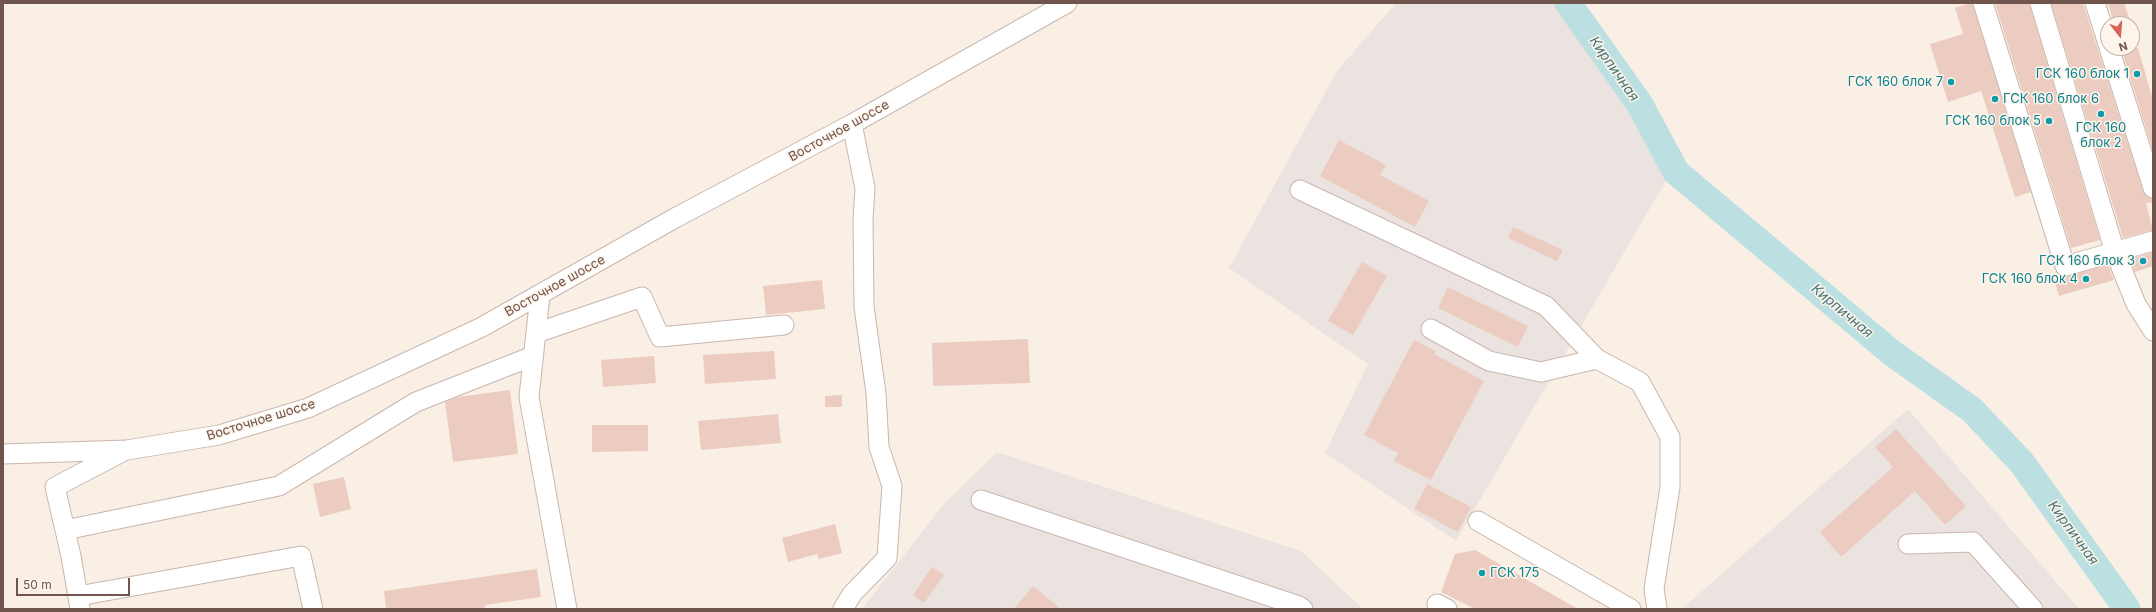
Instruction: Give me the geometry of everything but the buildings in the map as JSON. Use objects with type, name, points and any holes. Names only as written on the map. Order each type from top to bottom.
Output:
[{"type":"street","name":"Восточное шоссе","points":[[3,454],[127,450],[219,435],[308,408],[482,327],[675,218],[852,124],[1067,3]]},
{"type":"street","points":[[1983,3],[2065,266],[2153,241]]},
{"type":"street","points":[[2040,3],[2115,252],[2136,304],[2153,331]]},
{"type":"street","points":[[2095,3],[2100,19]]},
{"type":"street","points":[[2112,56],[2153,188]]},
{"type":"street","points":[[843,609],[852,594],[887,558],[892,486],[879,447],[876,393],[864,307],[863,220],[865,188],[852,124]]},
{"type":"street","points":[[1300,190],[1546,306],[1596,359],[1640,382],[1670,437],[1670,487],[1654,589],[1657,609]]},
{"type":"street","points":[[540,295],[529,397],[567,609]]},
{"type":"street","points":[[536,333],[642,297],[660,336],[784,325]]},
{"type":"street","points":[[1431,329],[1489,361],[1541,372],[1596,359]]},
{"type":"street","points":[[65,530],[279,486],[416,402],[533,356]]},
{"type":"street","points":[[127,450],[55,487],[79,603],[301,556],[313,609]]},
{"type":"street","points":[[981,500],[1299,606],[1303,609]]},
{"type":"street","points":[[1478,521],[1631,609]]},
{"type":"street","points":[[1908,544],[1972,542],[2033,609]]},
{"type":"shaded area","points":[[1396,3],[1582,3],[1682,153],[1456,541],[1325,453],[1368,364],[1229,268],[1337,71]]},
{"type":"shaded area","points":[[1908,409],[2079,609],[1682,609]]},
{"type":"shaded area","points":[[997,452],[1301,551],[1363,609],[862,609],[943,505]]},
{"type":"waterway","name":"Кирпичная","points":[[1568,3],[1639,103],[1676,172],[1892,353],[1972,410],[2022,463],[2127,609]]},
{"type":"place","name":"ГСК 160 блок 1","points":[[2137,74]]},
{"type":"place","name":"ГСК 160 блок 7","points":[[1951,82]]},
{"type":"place","name":"ГСК 160 блок 6","points":[[1995,99]]},
{"type":"place","name":"ГСК 160 блок 2","points":[[2101,114]]},
{"type":"place","name":"ГСК 160 блок 5","points":[[2049,121]]},
{"type":"place","name":"ГСК 160 блок 3","points":[[2143,261]]},
{"type":"place","name":"ГСК 160 блок 4","points":[[2086,279]]},
{"type":"place","name":"ГСК 175","points":[[1482,573]]}]
